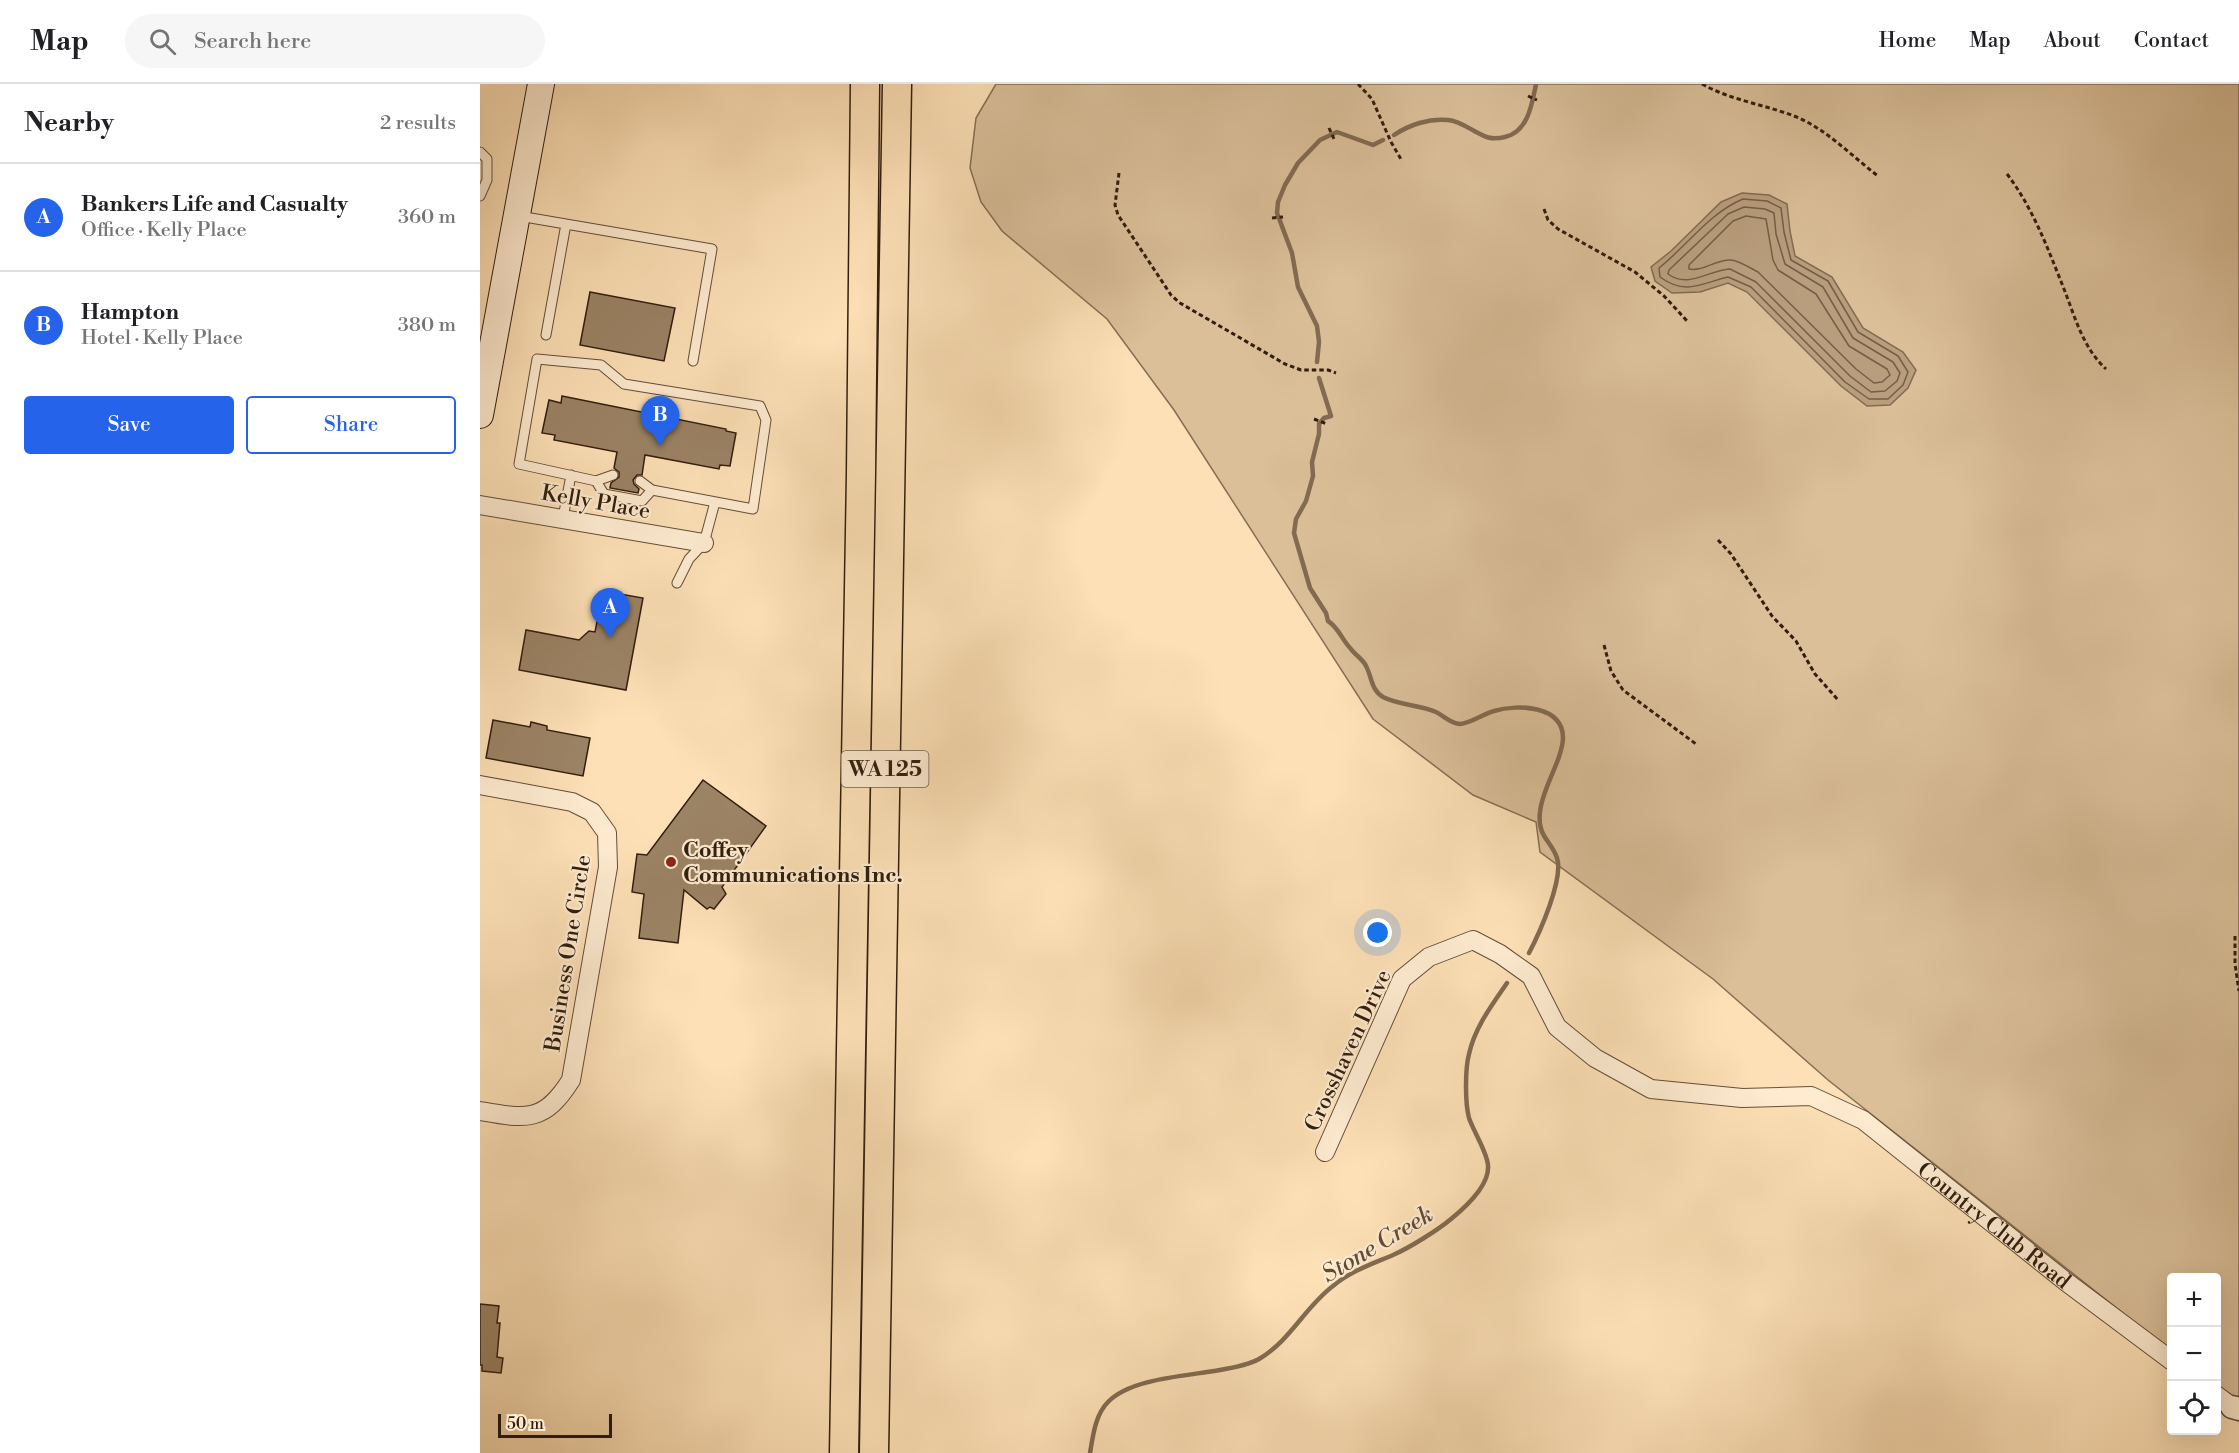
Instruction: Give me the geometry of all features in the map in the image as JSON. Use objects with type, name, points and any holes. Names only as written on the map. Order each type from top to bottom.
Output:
[{"type":"main road","points":[[480,415],[541,84]]},
{"type":"main road","name":"WA 125","points":[[844,1453],[861,486],[865,84]]},
{"type":"main road","name":"WA 125","points":[[874,1453],[897,84]]},
{"type":"street","name":"Kelly Place","points":[[480,505],[704,543]]},
{"type":"street","name":"Business One Circle","points":[[480,785],[572,802],[592,812],[607,833],[608,867],[570,1080],[559,1099],[536,1115],[507,1115],[480,1111]]},
{"type":"street","name":"Crosshaven Drive","points":[[1326,1152],[1402,979],[1429,957],[1473,940],[1500,954],[1531,976],[1557,1027],[1595,1058],[1650,1089],[1742,1098],[1811,1095]]},
{"type":"street","name":"Country Club Road","points":[[1811,1095],[1863,1120],[2065,1281],[2167,1357]]},
{"type":"lane","points":[[480,152],[487,159],[487,180],[480,196]]},
{"type":"lane","points":[[516,216],[712,249],[693,361]]},
{"type":"lane","points":[[546,335],[566,224]]},
{"type":"lane","points":[[613,475],[596,481],[519,464],[537,358],[601,365],[624,384],[760,406],[766,420],[753,509],[652,490],[640,481]]},
{"type":"lane","points":[[563,518],[571,475]]},
{"type":"lane","points":[[596,481],[604,494],[642,501],[652,490]]},
{"type":"lane","points":[[677,583],[689,559],[704,543],[715,502]]},
{"type":"path","points":[[1358,84],[1372,99],[1402,161]]},
{"type":"path","points":[[1702,84],[1730,96],[1802,119],[1836,142],[1878,177]]},
{"type":"path","points":[[1528,96],[1537,100]]},
{"type":"path","points":[[1329,128],[1334,139]]},
{"type":"path","points":[[1119,173],[1115,205],[1118,215],[1176,299],[1285,364],[1301,370],[1328,370],[1336,373]]},
{"type":"path","points":[[2007,174],[2019,189],[2037,222],[2088,349],[2106,369]]},
{"type":"path","points":[[1544,209],[1548,220],[1558,229],[1635,272],[1664,296],[1688,322]]},
{"type":"path","points":[[1272,218],[1283,217]]},
{"type":"path","points":[[1314,419],[1327,424]]},
{"type":"path","points":[[1718,540],[1731,554],[1772,616],[1796,641],[1815,674],[1839,702]]},
{"type":"path","points":[[1604,645],[1611,671],[1623,690],[1696,744]]},
{"type":"path","points":[[2235,936],[2235,964],[2239,991]]},
{"type":"shaded area","points":[[996,84],[2239,84],[2239,1399],[2221,1388],[2221,1273],[2167,1273],[2167,1348],[1828,1080],[1713,979],[1540,852],[1536,822],[1473,795],[1373,719],[1174,410],[1107,319],[1002,231],[981,202],[970,168],[976,118]]},
{"type":"water","points":[[1742,193],[1769,195],[1787,204],[1795,256],[1832,277],[1863,328],[1903,352],[1916,370],[1908,388],[1890,405],[1867,406],[1841,386],[1747,292],[1728,283],[1700,292],[1672,293],[1655,281],[1651,267],[1671,251],[1721,202]]},
{"type":"building","points":[[590,292],[675,308],[664,361],[580,345]]},
{"type":"building","points":[[562,396],[726,429],[726,431],[736,433],[730,466],[720,465],[719,469],[645,455],[642,475],[637,475],[633,480],[639,489],[638,493],[610,488],[611,483],[619,477],[619,472],[614,468],[617,452],[554,440],[555,435],[542,433],[549,400],[561,403]]},
{"type":"building","points":[[603,591],[643,598],[626,690],[519,670],[526,630],[579,640],[589,631],[595,632]]},
{"type":"building","points":[[493,720],[530,727],[531,722],[547,726],[547,730],[590,738],[583,776],[486,758]]},
{"type":"building","name":"Coffey Communications Inc.","points":[[703,780],[766,826],[722,887],[726,894],[714,909],[710,907],[707,909],[684,890],[678,943],[639,938],[644,894],[632,892],[637,854],[647,855]]},
{"type":"building","points":[[480,1304],[499,1306],[497,1357],[503,1358],[501,1373],[482,1371],[482,1365],[480,1365]]},
{"type":"waterway","name":"Stone Creek","points":[[1394,135],[1420,123],[1448,120],[1487,137],[1505,137],[1513,134],[1524,123],[1536,84]]},
{"type":"waterway","name":"Stone Creek","points":[[1317,362],[1319,342],[1317,326],[1298,287],[1292,253],[1277,213],[1278,202],[1298,163],[1320,140],[1337,132],[1373,145],[1383,140]]},
{"type":"waterway","name":"Stone Creek","points":[[1319,378],[1331,416],[1324,418],[1319,424],[1319,434],[1312,462],[1313,476],[1306,501],[1296,519],[1294,533],[1310,588],[1326,613],[1328,621],[1365,664],[1376,691],[1389,700],[1436,712],[1457,724],[1468,722],[1490,712],[1526,708],[1547,713],[1561,727],[1562,747],[1544,794],[1540,812],[1542,833],[1557,858],[1557,879],[1539,933],[1529,953]]},
{"type":"waterway","name":"Stone Creek","points":[[1090,1453],[1100,1413],[1118,1394],[1161,1379],[1235,1367],[1259,1359],[1280,1343],[1323,1294],[1340,1281],[1362,1268],[1400,1252],[1423,1238],[1457,1214],[1478,1193],[1487,1177],[1488,1168],[1485,1154],[1469,1118],[1466,1086],[1468,1060],[1480,1025],[1507,983]]},
{"type":"place","name":"Hampton","points":[[660,446]]},
{"type":"place","name":"Bankers Life and Casualty","points":[[610,638]]},
{"type":"place","name":"Coffey Communications Inc.","points":[[671,862]]}]
